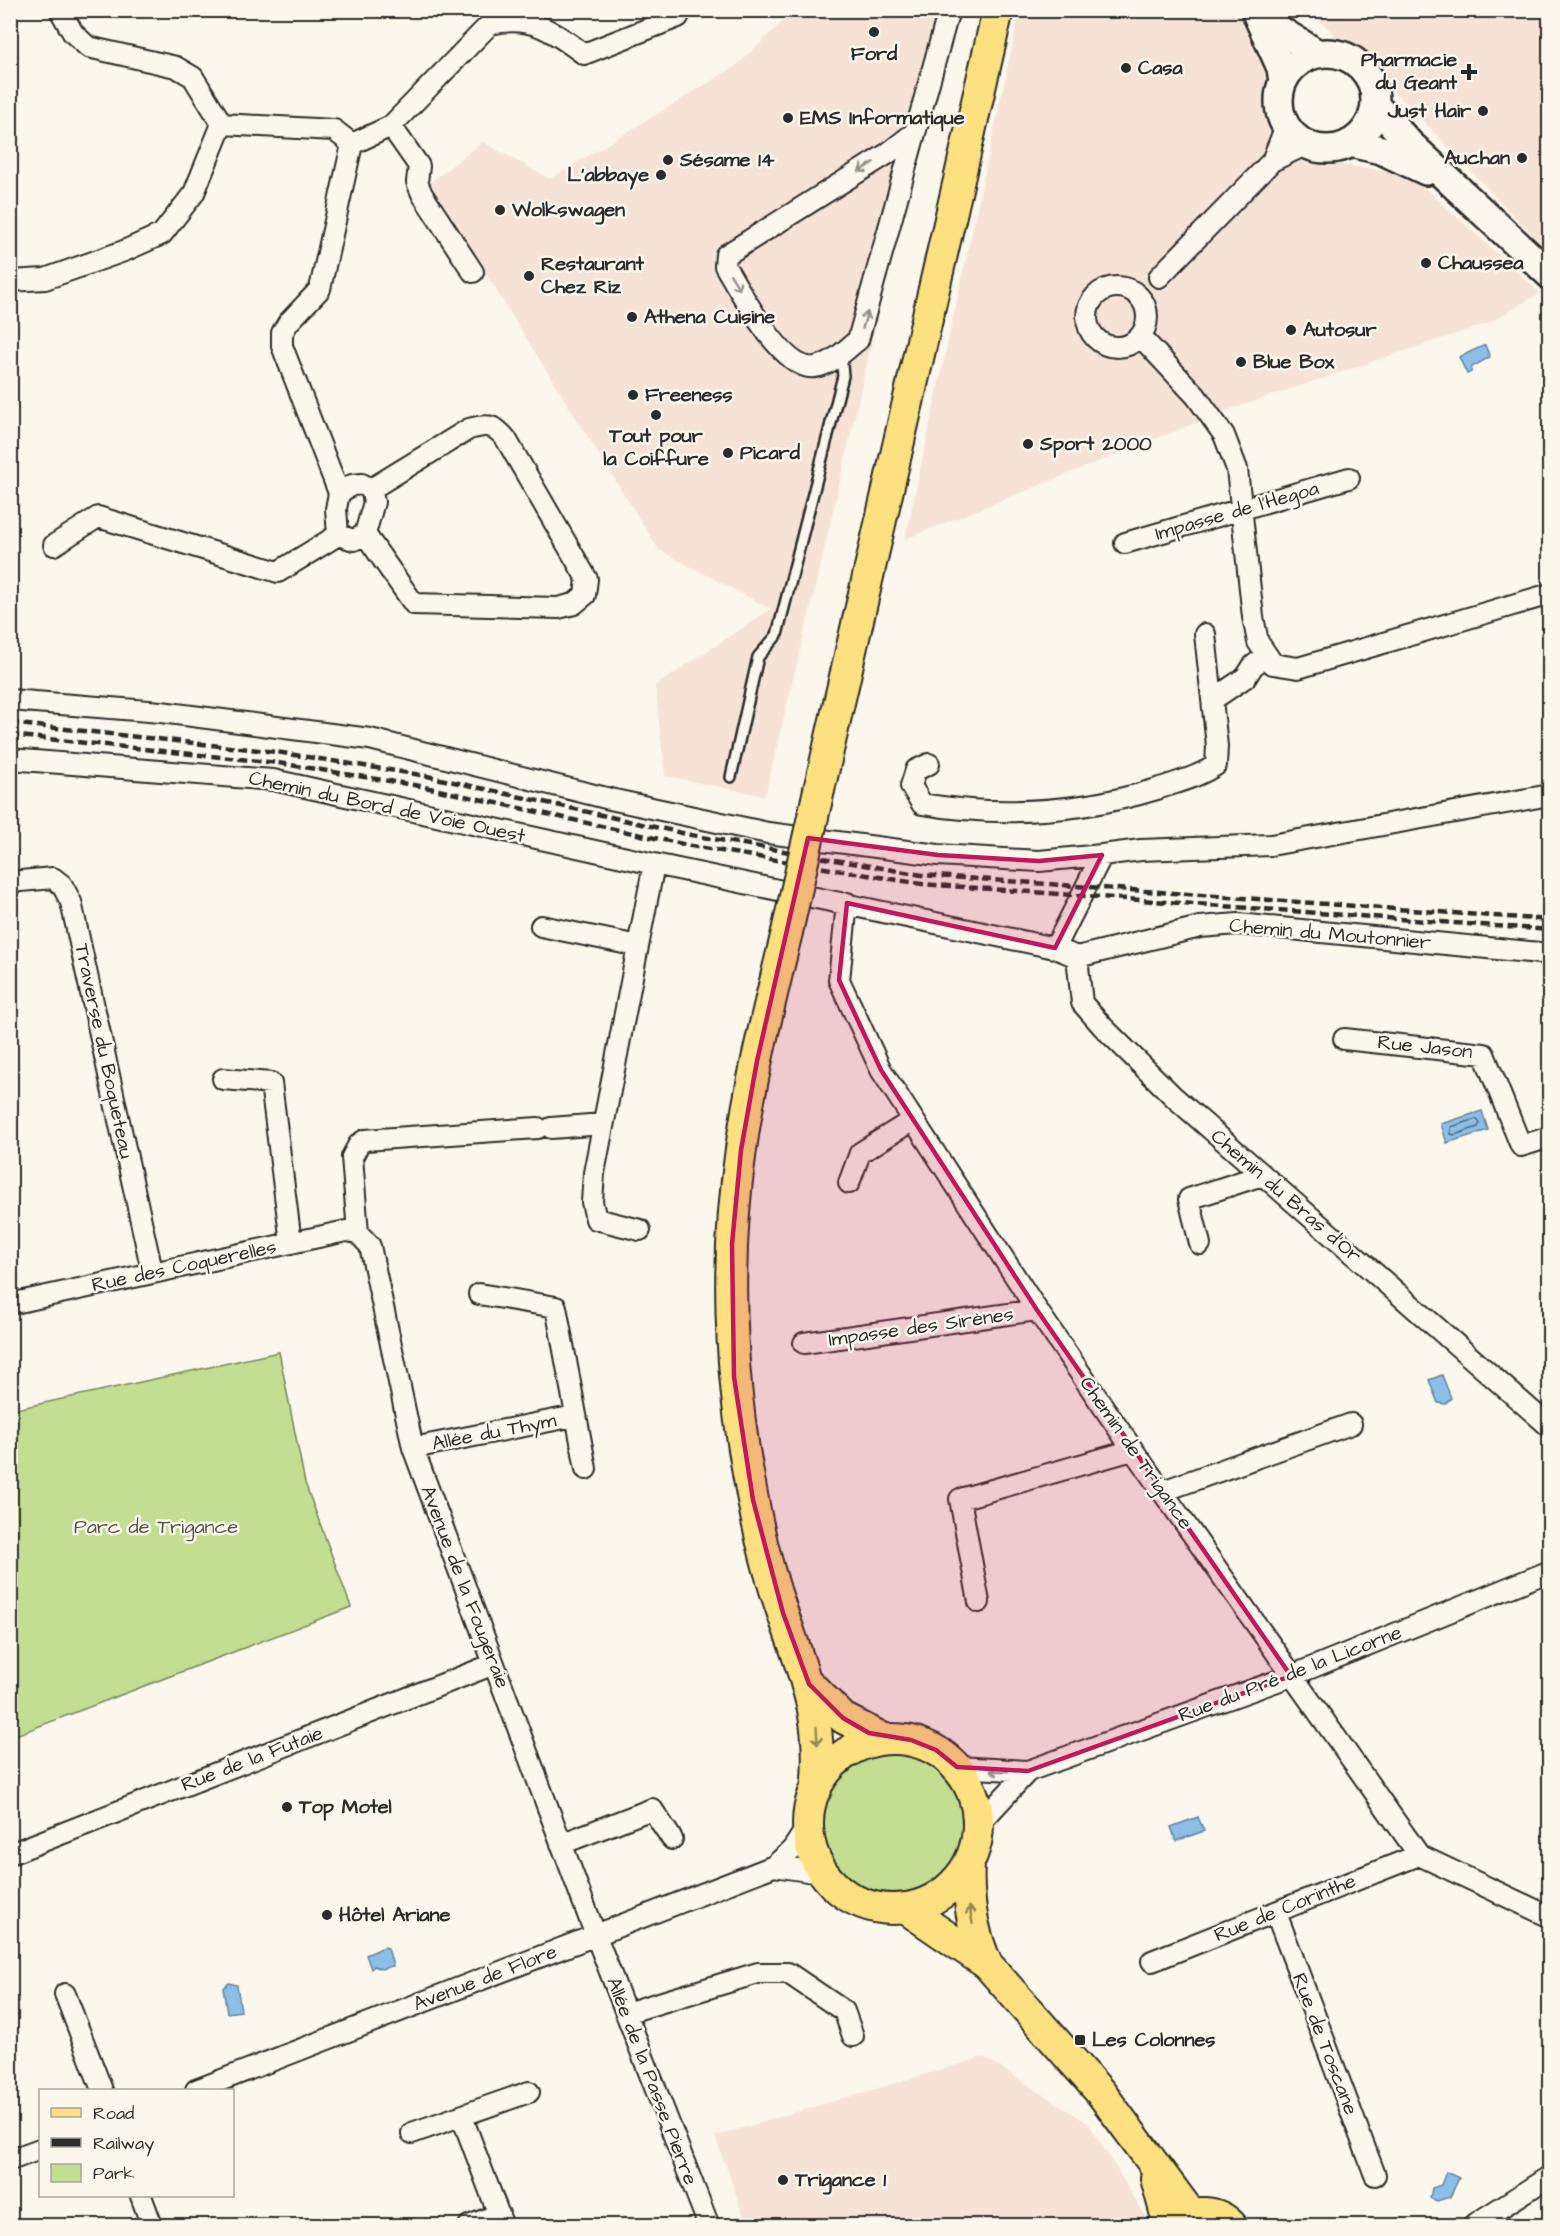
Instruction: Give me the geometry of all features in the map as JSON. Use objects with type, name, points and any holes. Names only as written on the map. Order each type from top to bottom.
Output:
[{"type":"main road","points":[[969,1864],[952,1885],[938,1895],[905,1908],[884,1908],[863,1903],[844,1893],[828,1878],[818,1862],[811,1843],[809,1824],[816,1790],[818,1731],[808,1684],[783,1613],[753,1500],[734,1377],[730,1301],[741,1150],[757,1061],[998,10]]},
{"type":"main road","points":[[1255,11],[1278,29],[1318,54]]},
{"type":"main road","points":[[1255,11],[1281,69],[1283,82],[1280,106],[1286,126],[1307,144],[1328,149],[1350,143],[1367,128],[1375,105],[1371,81],[1358,64],[1343,55],[1318,54],[1296,64],[1283,82]]},
{"type":"main road","points":[[1375,105],[1409,143],[1550,275]]},
{"type":"main road","points":[[1350,143],[1381,150],[1454,184]]},
{"type":"main road","points":[[808,1684],[843,1718],[884,1739]]},
{"type":"main road","points":[[816,1790],[827,1771],[843,1755],[862,1744],[884,1739],[911,1740],[928,1747],[957,1767],[976,1803],[979,1824],[976,1844],[969,1864],[967,1892],[975,1937],[987,1964]]},
{"type":"main road","points":[[905,1908],[987,1964],[1101,2093],[1150,2158],[1178,2222],[1205,2212],[1218,2215],[1232,2226]]},
{"type":"street","points":[[60,10],[74,33],[88,47],[176,67],[193,77],[222,124]]},
{"type":"street","points":[[352,144],[391,126],[490,24],[512,19],[545,27],[584,54],[678,16],[681,10]]},
{"type":"street","points":[[914,133],[887,154],[726,255],[725,266],[768,333],[788,358],[804,367],[815,367],[841,354],[858,340],[949,10]]},
{"type":"street","points":[[222,124],[334,130],[352,144]]},
{"type":"street","points":[[10,281],[45,279],[124,251],[162,234],[194,193],[222,124]]},
{"type":"street","points":[[391,126],[419,166],[417,182],[422,194],[473,272]]},
{"type":"street","points":[[1272,161],[1286,126]]},
{"type":"street","points":[[338,535],[336,517],[339,493],[282,346],[282,333],[320,289],[352,144]]},
{"type":"street","points":[[1145,303],[1130,290],[1116,287],[1100,292],[1089,306],[1088,324],[1096,339],[1112,348],[1130,345],[1141,336],[1148,323],[1145,303],[1159,277],[1272,161],[1307,144]]},
{"type":"street","points":[[1130,290],[1159,277]]},
{"type":"street","points":[[1141,336],[1197,396],[1224,435],[1238,469],[1240,508],[1253,617],[1258,642],[1273,664],[1298,668],[1550,594]]},
{"type":"street","points":[[365,534],[414,604],[558,609],[574,604],[585,595],[587,579],[497,428],[486,424],[468,429],[371,489]]},
{"type":"street","name":"Impasse de l'Hegoa","points":[[1125,543],[1349,478]]},
{"type":"street","points":[[54,545],[98,517],[278,572],[338,535],[354,540],[365,534],[374,502],[371,489],[362,484],[352,485],[339,493]]},
{"type":"street","points":[[929,764],[916,770],[911,786],[922,804],[1021,811],[1119,800],[1202,775],[1216,765],[1217,746],[1205,634]]},
{"type":"street","points":[[1212,700],[1246,677],[1252,666],[1266,656]]},
{"type":"street","points":[[10,700],[160,712],[370,739],[610,799],[768,833],[938,855],[1039,861],[1270,845],[1550,795]]},
{"type":"street","name":"Chemin du Bord de Voie Ouest","points":[[10,759],[273,780],[654,864],[1055,948]]},
{"type":"street","points":[[1077,957],[1055,948],[1102,855]]},
{"type":"street","points":[[640,1230],[596,1220],[592,1202],[594,1173],[654,864]]},
{"type":"street","name":"Traverse du Boqueteau","points":[[10,882],[53,878],[62,885],[71,902],[152,1271]]},
{"type":"street","name":"Chemin de Trigance","points":[[847,903],[839,980],[880,1070],[1037,1310],[1133,1450],[1419,1855],[1550,1917]]},
{"type":"street","name":"Chemin du Moutonnier","points":[[1077,957],[1200,927],[1238,924],[1550,954]]},
{"type":"street","points":[[541,926],[638,946]]},
{"type":"street","name":"Chemin du Bras d'Or","points":[[1077,957],[1082,1003],[1174,1097],[1550,1427]]},
{"type":"street","name":"Rue Jason","points":[[1344,1039],[1484,1054],[1521,1146],[1550,1137]]},
{"type":"street","points":[[223,1079],[271,1083],[291,1243]]},
{"type":"street","points":[[849,1184],[860,1153],[914,1120]]},
{"type":"street","points":[[358,1233],[352,1157],[359,1144],[365,1140],[603,1124]]},
{"type":"street","points":[[1200,1244],[1189,1199],[1262,1175]]},
{"type":"street","name":"Rue des Coquerelles","points":[[10,1304],[152,1271],[346,1231],[358,1233]]},
{"type":"street","name":"Avenue de la Fougeraie","points":[[358,1233],[370,1246],[413,1448],[596,1936]]},
{"type":"street","name":"Allée du Thym","points":[[479,1294],[556,1307],[574,1416],[586,1469]]},
{"type":"street","name":"Impasse des Sirènes","points":[[804,1343],[1037,1310]]},
{"type":"street","name":"Allée du Thym","points":[[413,1448],[574,1416]]},
{"type":"street","points":[[1162,1491],[1352,1424]]},
{"type":"street","points":[[979,1602],[960,1499],[1133,1450]]},
{"type":"street","name":"Rue du Pré de la Licorne","points":[[1028,1771],[1291,1676],[1550,1571]]},
{"type":"street","name":"Rue de la Futaie","points":[[10,1854],[494,1664]]},
{"type":"street","points":[[957,1767],[1028,1771]]},
{"type":"street","points":[[979,1824],[1028,1771]]},
{"type":"street","points":[[561,1844],[652,1809],[672,1839]]},
{"type":"street","name":"Avenue de Flore","points":[[201,2089],[774,1866],[792,1850],[809,1824]]},
{"type":"street","name":"Rue de Corinthe","points":[[1152,1961],[1419,1855]]},
{"type":"street","points":[[774,1866],[820,1873],[828,1878]]},
{"type":"street","name":"Rue de Toscane","points":[[1276,1912],[1375,2175]]},
{"type":"street","name":"Allée de la Passe Pierre","points":[[596,1936],[709,2226]]},
{"type":"street","points":[[626,2013],[758,1973],[788,1973],[844,2011],[852,2036]]},
{"type":"street","points":[[65,1994],[101,2089]]},
{"type":"street","points":[[412,2133],[462,2117],[529,2091]]},
{"type":"street","points":[[462,2117],[501,2220],[469,2226]]},
{"type":"street","points":[[10,2160],[39,2149]]},
{"type":"street","points":[[1473,2226],[1550,2176]]},
{"type":"street","points":[[141,2197],[152,2226]]},
{"type":"lane","points":[[731,777],[758,657],[777,635],[843,376],[841,354]]},
{"type":"highlighted area","points":[[808,838],[938,855],[1039,861],[1102,855],[1055,948],[847,903],[839,980],[881,1070],[1037,1310],[1291,1676],[1028,1771],[991,1771],[957,1767],[936,1750],[911,1740],[869,1733],[843,1718],[809,1684],[783,1613],[753,1500],[734,1377],[732,1244],[741,1150],[757,1061]]},
{"type":"shaded area","points":[[794,11],[947,11],[825,547],[765,796],[665,776],[655,686],[771,609],[659,550],[429,183],[483,142],[550,179],[736,66]]},
{"type":"shaded area","points":[[1020,11],[1245,11],[1269,70],[1272,138],[1299,160],[1409,173],[1540,293],[1489,323],[1228,410],[905,539]]},
{"type":"shaded area","name":"Auchan","points":[[1310,11],[1549,11],[1549,253],[1410,107]]},
{"type":"shaded area","points":[[984,2057],[1089,2124],[1151,2225],[747,2225],[715,2136]]},
{"type":"green space","name":"Parc de Trigance","points":[[279,1352],[305,1483],[351,1607],[11,1737],[11,1410]]},
{"type":"green space","points":[[892,1749],[919,1755],[943,1770],[958,1794],[964,1821],[958,1848],[943,1872],[919,1887],[892,1893],[865,1887],[841,1872],[826,1848],[820,1821],[826,1794],[841,1770],[865,1755]]},
{"type":"water","points":[[1485,345],[1490,357],[1472,367],[1471,372],[1467,374],[1459,357]]},
{"type":"water","points":[[1482,1111],[1488,1130],[1447,1143],[1441,1124]]},
{"type":"water","points":[[1442,1375],[1451,1398],[1445,1404],[1438,1403],[1429,1380]]},
{"type":"water","points":[[1198,1817],[1204,1831],[1176,1841],[1171,1827]]},
{"type":"water","points":[[384,1947],[388,1948],[393,1966],[381,1969],[374,1966],[371,1969],[366,1955]]},
{"type":"water","points":[[229,1983],[237,1985],[241,2011],[227,2013],[223,1988]]},
{"type":"water","points":[[1446,2172],[1459,2178],[1450,2197],[1437,2201],[1430,2198],[1432,2188],[1441,2185]]},
{"type":"railway","points":[[10,723],[276,752],[427,776],[691,835],[922,875],[1550,920]]},
{"type":"railway","points":[[10,735],[278,763],[420,786],[691,846],[922,884],[1550,930]]},
{"type":"place","name":"Ford","points":[[874,32]]},
{"type":"place","name":"Casa","points":[[1126,68]]},
{"type":"place","name":"Pharmacie du Geant","points":[[1469,72]]},
{"type":"place","name":"Just Hair","points":[[1483,111]]},
{"type":"place","name":"EMS Informatique","points":[[788,118]]},
{"type":"place","name":"Auchan","points":[[1522,158]]},
{"type":"place","name":"Sésame 14","points":[[668,160]]},
{"type":"place","name":"L'abbaye","points":[[661,175]]},
{"type":"place","name":"Wolkswagen","points":[[500,210]]},
{"type":"place","name":"Chaussea","points":[[1426,263]]},
{"type":"place","name":"Restaurant Chez Riz","points":[[529,276]]},
{"type":"place","name":"Athena Cuisine","points":[[632,317]]},
{"type":"place","name":"Autosur","points":[[1291,330]]},
{"type":"place","name":"Blue Box","points":[[1241,362]]},
{"type":"place","name":"Freeness","points":[[633,395]]},
{"type":"place","name":"Tout pour la Coiffure","points":[[656,415]]},
{"type":"place","name":"Sport 2000","points":[[1028,444]]},
{"type":"place","name":"Picard","points":[[728,453]]},
{"type":"place","name":"Top Motel","points":[[287,1807]]},
{"type":"place","name":"Hôtel Ariane","points":[[327,1915]]},
{"type":"place","name":"Les Colonnes","points":[[1080,2040]]},
{"type":"place","name":"Trigance 1","points":[[783,2180]]}]
